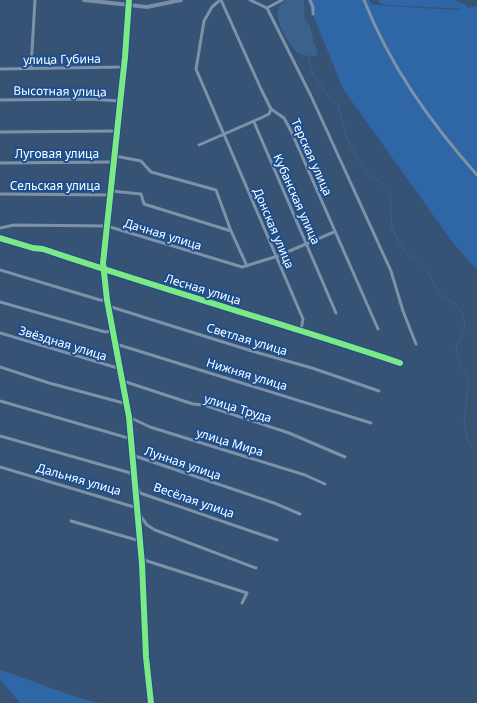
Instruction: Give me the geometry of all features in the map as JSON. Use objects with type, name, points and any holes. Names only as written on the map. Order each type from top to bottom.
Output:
[{"type":"street","points":[[31,68],[35,0]]},
{"type":"street","points":[[84,0],[147,7],[181,0]]},
{"type":"street","points":[[129,0],[130,6],[119,101],[115,156],[103,269],[108,306],[129,417],[140,542],[146,657],[151,703]]},
{"type":"street","points":[[220,0],[212,7],[204,21],[196,69],[224,133]]},
{"type":"street","name":"Терская улица","points":[[220,0],[271,109],[284,118],[378,329]]},
{"type":"street","points":[[250,0],[267,8],[311,96],[391,271],[403,311],[416,344]]},
{"type":"street","points":[[267,8],[282,0]]},
{"type":"street","points":[[310,0],[313,7],[313,14]]},
{"type":"street","points":[[364,0],[402,78],[441,132],[477,175]]},
{"type":"street","name":"улица Губина","points":[[0,69],[124,67]]},
{"type":"street","name":"Высотная улица","points":[[0,100],[90,99],[119,101]]},
{"type":"street","points":[[199,145],[224,133],[254,122],[269,114],[271,109]]},
{"type":"street","name":"Кубанская улица","points":[[254,122],[336,313]]},
{"type":"street","points":[[0,132],[117,130]]},
{"type":"street","name":"Донская улица","points":[[224,133],[278,256],[303,319],[301,330]]},
{"type":"street","name":"Луговая улица","points":[[115,156],[141,161],[151,172],[216,190],[231,231]]},
{"type":"street","name":"Луговая улица","points":[[0,163],[114,162]]},
{"type":"street","name":"Сельская улица","points":[[0,194],[141,194],[144,204],[231,231]]},
{"type":"street","name":"Дачная улица","points":[[0,228],[14,226],[107,226],[242,267],[247,266]]},
{"type":"street","points":[[231,231],[247,266],[278,256],[334,232]]},
{"type":"street","name":"Лесная улица","points":[[0,238],[33,248],[43,249],[301,330],[400,363]]},
{"type":"street","points":[[0,270],[100,300],[107,300]]},
{"type":"street","points":[[0,302],[105,332],[113,331]]},
{"type":"street","name":"Светлая улица","points":[[108,306],[305,366],[379,391]]},
{"type":"street","name":"Звёздная улица","points":[[0,333],[121,369]]},
{"type":"street","name":"Нижняя улица","points":[[116,344],[371,423]]},
{"type":"street","points":[[0,367],[49,383],[127,404]]},
{"type":"street","name":"улица Труда","points":[[123,381],[290,433],[346,457]]},
{"type":"street","name":"Лунная улица","points":[[0,402],[128,438],[135,456],[274,503],[300,514]]},
{"type":"street","name":"улица Мира","points":[[129,417],[150,427],[305,475],[325,484]]},
{"type":"street","name":"Весёлая улица","points":[[0,436],[127,472],[132,474],[140,493],[277,540]]},
{"type":"street","name":"Дальняя улица","points":[[0,467],[129,505],[137,510]]},
{"type":"street","points":[[137,510],[147,525],[154,530],[256,568]]},
{"type":"street","points":[[71,521],[140,542]]},
{"type":"street","points":[[141,559],[247,593],[242,603]]},
{"type":"shaded area","points":[[286,0],[304,0],[305,19],[310,26],[314,43],[318,51],[316,56],[306,56],[300,54],[292,47],[284,34],[279,21],[278,10],[281,4]]},
{"type":"shaded area","points":[[307,0],[369,0],[373,5],[456,10],[463,9],[387,5],[380,3],[377,0],[455,0],[466,5],[468,8],[477,6],[477,270],[453,243],[343,89]]},
{"type":"shaded area","points":[[0,670],[87,700],[100,703],[20,703],[0,680]]},
{"type":"waterway","points":[[308,56],[313,73],[324,91],[338,105],[347,139],[357,157],[367,173],[380,182],[390,194],[392,229],[401,246],[406,253],[419,262],[427,271],[441,296],[454,302],[463,314],[465,329],[456,346],[458,358],[469,381],[464,419],[466,434],[468,441],[477,453]]},
{"type":"cycle path","points":[[129,0],[125,57],[103,263],[107,300],[129,417],[142,564],[146,657],[151,703]]},
{"type":"cycle path","points":[[0,238],[33,248],[43,249],[400,363]]}]
